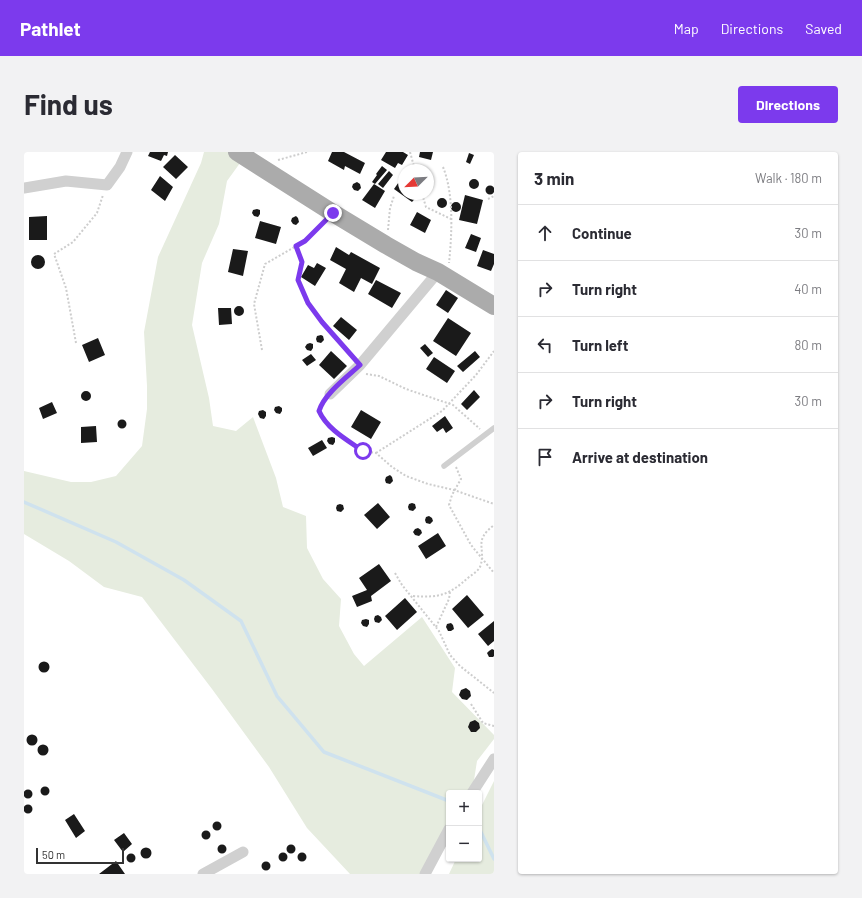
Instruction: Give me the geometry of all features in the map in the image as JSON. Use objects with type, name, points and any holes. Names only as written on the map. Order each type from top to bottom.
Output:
[{"type":"main road","points":[[237,152],[386,245],[442,275],[494,306]]},
{"type":"street","points":[[24,188],[66,181],[107,185],[120,167],[127,152]]},
{"type":"street","points":[[330,394],[360,365],[442,275]]},
{"type":"street","points":[[474,790],[494,759]]},
{"type":"street","points":[[425,874],[446,835]]},
{"type":"street","points":[[203,874],[244,852]]},
{"type":"lane","points":[[444,466],[494,428]]},
{"type":"path","points":[[255,164],[307,152]]},
{"type":"path","points":[[410,152],[413,164]]},
{"type":"path","points":[[442,275],[452,234],[449,194],[443,167]]},
{"type":"path","points":[[76,343],[66,288],[54,254],[73,242],[97,213],[107,185]]},
{"type":"path","points":[[386,245],[390,208],[394,196]]},
{"type":"path","points":[[488,198],[494,196]]},
{"type":"path","points":[[424,200],[426,207],[451,218]]},
{"type":"path","points":[[262,350],[254,304],[265,264],[305,241],[333,213]]},
{"type":"path","points":[[296,246],[302,262],[298,280],[308,303],[322,322],[360,365],[364,374],[379,376],[406,389],[453,405],[486,434]]},
{"type":"path","points":[[376,453],[442,411],[476,375],[494,351]]},
{"type":"path","points":[[330,394],[320,405],[319,411],[322,417],[335,432],[363,451],[376,453],[392,467],[406,476],[428,484],[454,490],[494,504]]},
{"type":"path","points":[[453,459],[461,480],[454,490],[449,505],[472,545],[494,572]]},
{"type":"path","points":[[412,596],[425,597],[446,594],[458,588],[480,568],[482,558],[480,547],[482,538],[494,525]]},
{"type":"path","points":[[395,573],[402,585],[436,627],[450,655],[460,666],[494,693]]},
{"type":"path","points":[[436,627],[449,599],[450,592]]},
{"type":"path","points":[[471,704],[483,723],[494,726]]},
{"type":"shaded area","points":[[204,152],[248,152],[227,181],[219,224],[202,263],[192,325],[209,398],[213,426],[236,431],[253,417],[276,478],[283,507],[306,516],[307,548],[323,579],[341,599],[339,626],[354,654],[364,666],[422,617],[455,668],[452,692],[494,735],[494,739],[477,761],[472,790],[446,790],[446,832],[423,874],[350,874],[307,828],[269,767],[142,597],[104,587],[69,561],[24,534],[24,471],[71,482],[91,482],[116,476],[142,446],[147,409],[144,332],[158,257],[201,163]]},
{"type":"shaded area","points":[[494,781],[494,874],[449,874],[455,862],[482,862],[482,805]]},
{"type":"building","points":[[150,152],[168,152],[167,156],[164,155],[161,161],[148,156]]},
{"type":"building","points":[[332,152],[344,152],[365,163],[360,174],[345,166],[344,170],[328,161]]},
{"type":"building","points":[[386,152],[403,152],[408,155],[403,164],[398,163],[395,168],[381,160]]},
{"type":"building","points":[[420,152],[433,152],[431,160],[419,157]]},
{"type":"building","points":[[469,153],[474,155],[470,164],[466,162]]},
{"type":"building","points":[[175,155],[188,167],[176,179],[163,167]]},
{"type":"building","points":[[382,166],[387,170],[375,184],[372,182]]},
{"type":"building","points":[[389,171],[393,175],[383,188],[378,184]]},
{"type":"building","points":[[160,176],[173,187],[165,201],[151,190]]},
{"type":"building","points":[[474,179],[479,184],[474,189],[469,184]]},
{"type":"building","points":[[357,182],[360,184],[361,188],[358,191],[354,190],[352,187],[353,184]]},
{"type":"building","points":[[398,183],[398,192],[394,189]]},
{"type":"building","points":[[374,184],[385,191],[375,208],[362,200]]},
{"type":"building","points":[[490,185],[495,190],[490,195],[485,190]]},
{"type":"building","points":[[465,195],[483,200],[477,224],[459,220]]},
{"type":"building","points":[[442,198],[447,203],[442,208],[437,203]]},
{"type":"building","points":[[456,202],[461,207],[456,212],[451,207]]},
{"type":"building","points":[[253,210],[260,210],[258,217],[254,216],[252,213]]},
{"type":"building","points":[[417,212],[431,220],[425,233],[410,225]]},
{"type":"building","points":[[47,216],[47,240],[29,240],[29,217]]},
{"type":"building","points":[[296,216],[299,222],[296,225],[291,221],[292,218]]},
{"type":"building","points":[[260,221],[281,227],[276,244],[255,238]]},
{"type":"building","points":[[471,234],[481,238],[476,252],[465,248]]},
{"type":"building","points":[[336,247],[349,255],[351,252],[380,268],[372,284],[361,278],[354,292],[339,283],[346,269],[330,260]]},
{"type":"building","points":[[233,249],[248,251],[243,276],[228,272]]},
{"type":"building","points":[[483,250],[494,254],[494,264],[491,271],[477,266]]},
{"type":"building","points":[[35,255],[41,255],[45,259],[45,265],[41,269],[35,269],[31,265],[31,259]]},
{"type":"building","points":[[317,263],[326,268],[315,286],[301,277],[308,265],[314,268]]},
{"type":"building","points":[[376,280],[401,293],[392,308],[368,294]]},
{"type":"building","points":[[446,290],[458,298],[448,313],[436,305]]},
{"type":"building","points":[[239,306],[244,311],[239,316],[234,311]]},
{"type":"building","points":[[218,308],[231,308],[232,324],[219,325]]},
{"type":"building","points":[[341,317],[357,330],[349,340],[333,326]]},
{"type":"building","points":[[448,318],[471,333],[456,356],[433,341]]},
{"type":"building","points":[[317,336],[323,336],[324,340],[321,343],[317,342]]},
{"type":"building","points":[[98,338],[105,355],[89,362],[82,345]]},
{"type":"building","points":[[310,343],[313,344],[311,351],[307,350],[305,347]]},
{"type":"building","points":[[425,344],[433,353],[428,357],[420,348]]},
{"type":"building","points":[[331,351],[347,366],[334,379],[319,365]]},
{"type":"building","points":[[475,351],[480,357],[463,372],[457,366]]},
{"type":"building","points":[[311,354],[316,360],[307,366],[302,360]]},
{"type":"building","points":[[434,357],[455,371],[447,383],[426,369]]},
{"type":"building","points":[[474,390],[480,397],[467,410],[461,404]]},
{"type":"building","points":[[86,391],[91,396],[86,401],[81,396]]},
{"type":"building","points":[[52,402],[57,413],[43,419],[39,408]]},
{"type":"building","points":[[279,406],[282,408],[280,414],[276,413],[274,410],[275,407]]},
{"type":"building","points":[[263,410],[266,412],[264,419],[260,418],[258,414],[259,411]]},
{"type":"building","points":[[361,410],[381,422],[371,439],[351,427]]},
{"type":"building","points":[[445,416],[453,428],[446,433],[443,428],[437,432],[432,426]]},
{"type":"building","points":[[122,419],[127,424],[122,429],[117,424]]},
{"type":"building","points":[[96,426],[97,442],[81,443],[81,427]]},
{"type":"building","points":[[328,438],[335,438],[333,445],[329,444],[327,441]]},
{"type":"building","points":[[322,440],[327,448],[313,456],[308,448]]},
{"type":"building","points":[[390,475],[393,481],[390,484],[386,483],[385,480],[386,477]]},
{"type":"building","points":[[378,503],[390,517],[377,529],[364,515]]},
{"type":"building","points":[[409,504],[415,504],[416,508],[413,511],[409,510],[408,507]]},
{"type":"building","points":[[337,505],[343,505],[344,509],[341,512],[337,511],[336,508]]},
{"type":"building","points":[[429,516],[433,521],[430,524],[426,523],[425,520],[426,517]]},
{"type":"building","points":[[418,528],[422,533],[419,536],[415,535],[413,532]]},
{"type":"building","points":[[438,533],[446,546],[426,559],[418,546]]},
{"type":"building","points":[[379,564],[391,581],[371,596],[372,601],[357,607],[352,596],[367,590],[359,578]]},
{"type":"building","points":[[467,595],[484,615],[468,628],[452,609]]},
{"type":"building","points":[[405,598],[417,612],[397,630],[385,616]]},
{"type":"building","points":[[378,615],[382,620],[379,623],[375,622],[374,619],[375,616]]},
{"type":"building","points":[[362,620],[369,620],[367,627],[363,626],[361,623]]},
{"type":"building","points":[[494,621],[494,641],[488,646],[478,634]]},
{"type":"building","points":[[451,623],[454,629],[448,631],[446,627],[447,624]]},
{"type":"building","points":[[492,649],[494,650],[494,656],[489,657],[487,653]]},
{"type":"building","points":[[44,661],[48,663],[50,667],[48,671],[44,673],[40,671],[38,667],[40,663]]},
{"type":"building","points":[[466,688],[470,691],[471,696],[467,700],[462,699],[459,695],[461,690]]},
{"type":"building","points":[[475,720],[479,723],[480,728],[476,732],[471,732],[468,727],[470,722]]},
{"type":"building","points":[[32,734],[36,736],[38,740],[36,744],[32,746],[28,744],[26,740],[28,736]]},
{"type":"building","points":[[43,744],[47,746],[49,750],[47,754],[43,756],[39,754],[37,750],[39,746]]},
{"type":"building","points":[[45,786],[50,791],[45,796],[40,791]]},
{"type":"building","points":[[28,789],[33,794],[28,799],[23,794]]},
{"type":"building","points":[[28,804],[33,809],[28,814],[23,809]]},
{"type":"building","points":[[74,814],[85,831],[76,838],[65,820]]},
{"type":"building","points":[[217,821],[222,826],[217,831],[212,826]]},
{"type":"building","points":[[206,830],[211,835],[206,840],[201,835]]},
{"type":"building","points":[[124,833],[132,844],[123,852],[114,840]]},
{"type":"building","points":[[222,844],[227,849],[222,854],[217,849]]},
{"type":"building","points":[[291,844],[296,849],[291,854],[286,849]]},
{"type":"building","points":[[146,847],[150,849],[152,853],[150,857],[146,859],[142,857],[140,853],[142,849]]},
{"type":"building","points":[[283,852],[288,857],[283,862],[278,857]]},
{"type":"building","points":[[302,852],[307,857],[302,862],[297,857]]},
{"type":"building","points":[[131,853],[136,858],[131,863],[126,858]]},
{"type":"building","points":[[116,861],[125,874],[99,874]]},
{"type":"building","points":[[266,861],[271,866],[266,871],[261,866]]},
{"type":"waterway","points":[[24,502],[116,542],[184,580],[241,621],[277,696],[324,752],[446,800]]},
{"type":"waterway","points":[[482,834],[494,859]]},
{"type":"route","points":[[333,213],[305,241],[296,246],[302,262],[298,280],[308,303],[322,322],[360,365],[320,405],[319,411],[322,417],[335,432],[363,451]]}]
